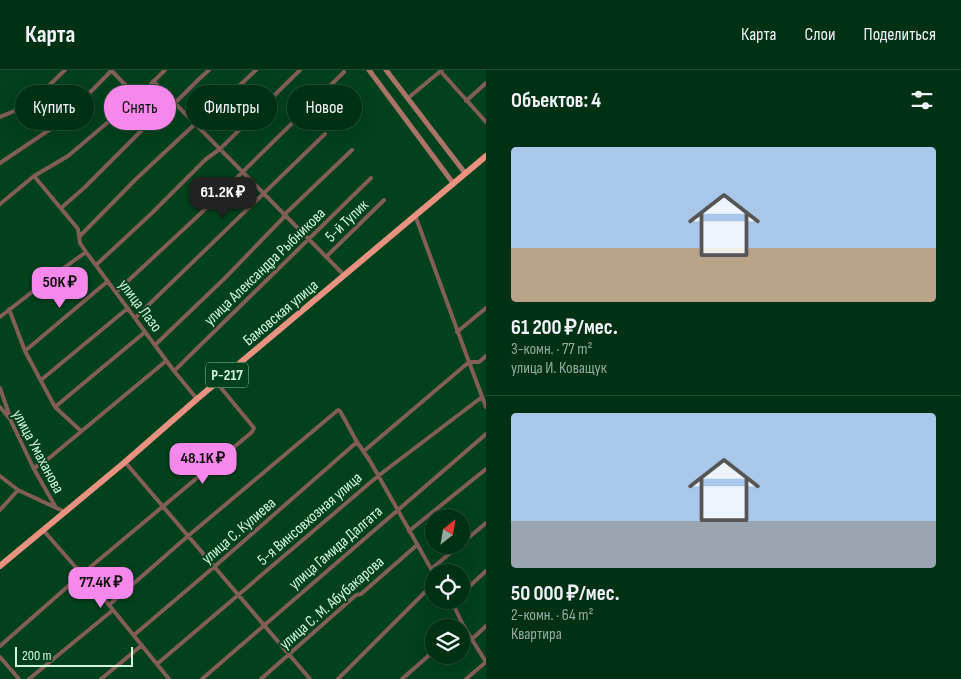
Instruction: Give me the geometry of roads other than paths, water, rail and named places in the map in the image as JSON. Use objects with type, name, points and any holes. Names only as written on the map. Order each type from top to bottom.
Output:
[{"type":"highway","name":"Бамовская улица","points":[[0,566],[486,156]]},
{"type":"street","points":[[1,116],[24,107],[65,70]]},
{"type":"street","points":[[0,163],[61,122],[111,70],[125,85]]},
{"type":"street","points":[[149,85],[165,70]]},
{"type":"street","points":[[176,100],[209,70]]},
{"type":"street","points":[[240,85],[256,70]]},
{"type":"street","points":[[96,265],[152,214],[206,159],[220,149],[300,70]]},
{"type":"street","points":[[368,70],[453,182]]},
{"type":"street","points":[[386,70],[465,173]]},
{"type":"street","points":[[116,292],[200,214],[344,72]]},
{"type":"street","points":[[408,98],[442,72],[486,122]]},
{"type":"street","points":[[153,81],[157,85]]},
{"type":"street","points":[[466,101],[486,83]]},
{"type":"street","points":[[176,104],[186,115]]},
{"type":"street","points":[[0,204],[34,176],[68,156],[104,125]]},
{"type":"street","points":[[61,208],[84,188],[142,130]]},
{"type":"street","points":[[79,237],[136,179],[189,130]]},
{"type":"street","points":[[201,130],[344,275]]},
{"type":"street","points":[[135,318],[325,134]]},
{"type":"street","points":[[155,345],[225,278],[285,214],[352,150]]},
{"type":"street","name":"улица Лазо","points":[[34,176],[78,229],[80,243],[86,252],[166,361],[197,399]]},
{"type":"street","name":"улица Александра Рыбникова","points":[[174,371],[371,178]]},
{"type":"street","name":"5-й Тупик","points":[[326,257],[384,200]]},
{"type":"street","points":[[415,215],[486,407]]},
{"type":"street","points":[[0,316],[86,252]]},
{"type":"street","points":[[25,351],[108,281]]},
{"type":"street","points":[[41,380],[128,308]]},
{"type":"street","points":[[457,332],[486,308]]},
{"type":"street","points":[[10,309],[25,351],[55,407],[81,431]]},
{"type":"street","points":[[55,407],[145,332]]},
{"type":"street","points":[[364,451],[468,362],[479,362],[486,356]]},
{"type":"street","points":[[34,469],[166,361]]},
{"type":"street","points":[[0,646],[82,574],[252,432],[254,428],[217,383]]},
{"type":"street","points":[[0,388],[10,419]]},
{"type":"street","name":"5-я Винсовхозная улица","points":[[157,664],[378,476],[484,399]]},
{"type":"street","name":"улица Умаханова","points":[[0,407],[10,419],[34,469],[55,506]]},
{"type":"street","points":[[109,605],[338,410],[340,410],[364,451],[428,564]]},
{"type":"street","name":"улица Гамида Далгата","points":[[202,679],[486,434]]},
{"type":"street","name":"улица С. Кулиева","points":[[134,635],[357,442]]},
{"type":"street","points":[[125,462],[310,679]]},
{"type":"street","points":[[409,531],[486,469]]},
{"type":"street","points":[[0,476],[18,490],[65,512]]},
{"type":"street","points":[[0,510],[18,490]]},
{"type":"street","points":[[470,537],[486,523]]},
{"type":"street","points":[[43,530],[109,605],[169,679]]},
{"type":"street","name":"улица С. М. Абубакарова","points":[[261,679],[356,595],[361,594],[417,545]]},
{"type":"street","points":[[440,564],[451,554]]},
{"type":"street","points":[[470,586],[486,571]]},
{"type":"street","points":[[338,679],[425,592]]},
{"type":"street","points":[[29,679],[113,610]]},
{"type":"street","points":[[472,639],[486,626]]},
{"type":"street","points":[[466,679],[486,662],[470,636]]},
{"type":"street","points":[[100,679],[142,645]]},
{"type":"street","points":[[0,657],[19,679]]},
{"type":"street","points":[[402,679],[425,659]]}]
